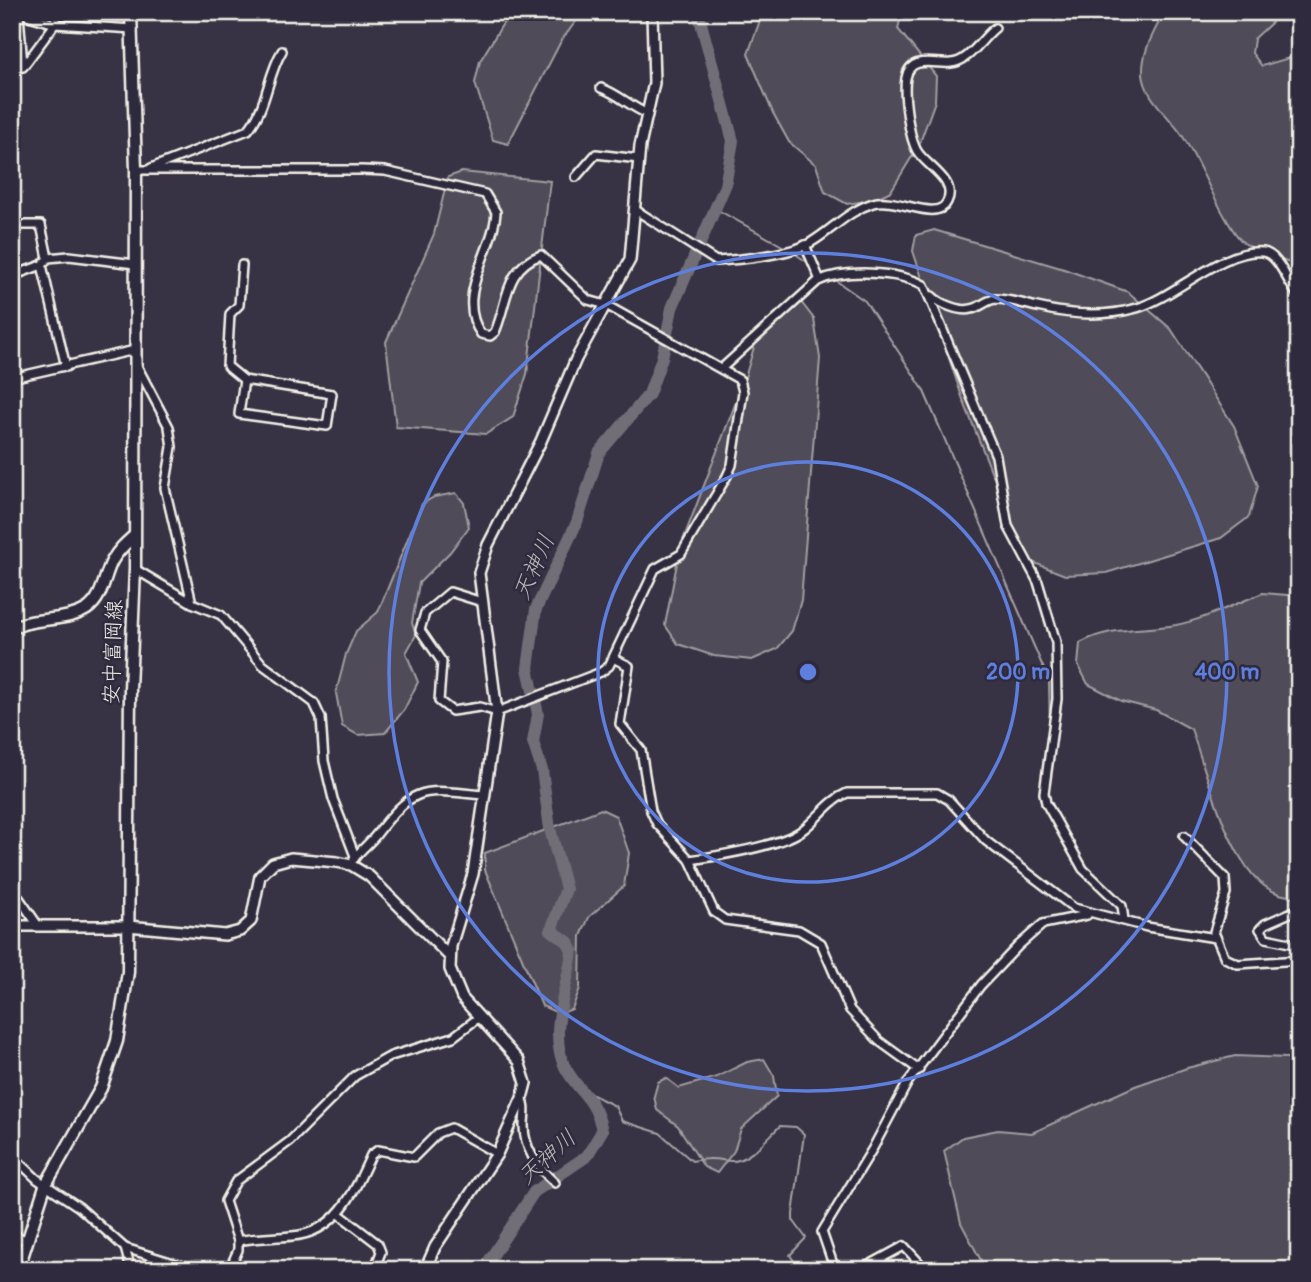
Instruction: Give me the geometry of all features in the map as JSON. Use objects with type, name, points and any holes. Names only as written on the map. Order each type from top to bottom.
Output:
[{"type":"main road","name":"安中富岡線","points":[[18,1270],[45,1186],[88,1116],[117,1041],[128,972],[130,689],[135,569],[136,170],[131,12]]},
{"type":"main road","points":[[12,628],[30,620],[72,615],[90,606],[99,594],[114,558],[134,536]]},
{"type":"street","points":[[12,68],[23,67],[55,24],[56,12]]},
{"type":"street","points":[[425,1270],[436,1247],[497,1154],[522,1098],[526,1077],[519,1061],[478,1018],[456,989],[450,957],[473,874],[497,712],[495,678],[479,573],[488,545],[541,441],[576,359],[629,260],[639,159],[654,83],[652,12]]},
{"type":"street","points":[[23,67],[18,13],[55,24],[133,29]]},
{"type":"street","points":[[634,209],[702,254],[723,261],[806,245],[848,214],[873,203],[895,201],[929,212],[946,205],[949,195],[944,180],[918,152],[911,136],[906,78],[913,66],[928,60],[951,64],[961,60],[995,27]]},
{"type":"street","points":[[148,170],[174,156],[248,130],[259,117],[271,69],[282,51]]},
{"type":"street","points":[[601,88],[617,94],[635,109],[648,114]]},
{"type":"street","points":[[576,177],[596,153],[639,159]]},
{"type":"street","points":[[136,170],[385,171],[485,194],[496,212],[473,287],[477,327],[481,334],[490,336],[495,332],[507,286],[531,259],[541,255],[588,300],[606,305],[740,380],[743,392],[733,465],[681,554],[655,569],[615,659],[601,672],[497,712],[480,707],[452,711],[439,701],[442,662],[420,630],[425,613],[450,592],[482,602]]},
{"type":"street","points":[[12,225],[41,225],[48,258]]},
{"type":"street","points":[[806,245],[820,280]]},
{"type":"street","points":[[929,294],[936,301],[970,310],[993,299],[1055,312],[1097,314],[1138,308],[1171,293],[1220,264],[1240,255],[1262,251],[1278,264],[1290,287],[1299,296]]},
{"type":"street","points":[[12,276],[42,265],[48,258],[69,256],[135,264]]},
{"type":"street","points":[[42,265],[66,367]]},
{"type":"street","points":[[242,265],[239,305],[230,314],[226,366],[244,380],[332,394],[327,426],[239,414],[244,380]]},
{"type":"street","points":[[722,369],[820,280],[837,275],[912,279],[923,285],[996,456],[1008,526],[1038,582],[1054,630],[1058,670],[1044,793],[1046,803],[1083,869],[1106,887],[1122,906],[1124,920]]},
{"type":"street","points":[[12,378],[135,355],[169,427],[172,447],[165,488],[192,603]]},
{"type":"street","points":[[135,569],[192,603],[221,615],[263,666],[314,703],[321,718],[324,761],[333,799],[353,861],[450,957]]},
{"type":"street","points":[[615,659],[629,666],[620,724],[641,750],[651,811],[657,824],[690,860],[707,902],[724,920],[799,930],[821,943],[850,1010],[879,1041],[919,1070]]},
{"type":"street","points":[[353,861],[399,807],[413,795],[431,790],[485,795]]},
{"type":"street","points":[[690,860],[722,856],[785,839],[800,832],[834,799],[847,793],[937,793],[949,800],[986,841],[1068,904],[1093,914],[1216,938]]},
{"type":"street","points":[[1184,836],[1225,878],[1227,885],[1215,923],[1216,938],[1225,958],[1238,964],[1299,960]]},
{"type":"street","points":[[12,926],[128,926],[212,935],[233,934],[251,921],[260,876],[272,863],[290,858],[353,861]]},
{"type":"street","points":[[12,888],[37,924]]},
{"type":"street","points":[[1299,909],[1265,924],[1260,929],[1266,938],[1299,945]]},
{"type":"street","points":[[835,1270],[822,1232],[873,1149],[894,1104],[981,985],[1034,931],[1043,924],[1067,917],[1093,914]]},
{"type":"street","points":[[229,1270],[238,1250],[238,1241],[225,1205],[236,1181],[304,1129],[355,1076],[391,1056],[453,1037],[478,1018]]},
{"type":"street","points":[[522,1098],[526,1107],[526,1140],[535,1162],[555,1183]]},
{"type":"street","points":[[238,1241],[310,1232],[339,1214],[351,1198],[371,1155],[378,1150],[414,1157],[438,1133],[451,1128],[497,1154]]},
{"type":"street","points":[[12,1155],[45,1186],[79,1207],[125,1248],[195,1270]]},
{"type":"street","points":[[339,1214],[378,1244],[381,1252],[373,1270]]},
{"type":"street","points":[[12,1234],[27,1241]]},
{"type":"street","points":[[860,1270],[904,1246],[926,1270]]},
{"type":"street","points":[[125,1248],[131,1270]]},
{"type":"shaded area","points":[[510,12],[583,12],[561,41],[508,144],[493,140],[475,83],[480,61]]},
{"type":"shaded area","points":[[763,12],[902,12],[898,29],[936,76],[935,101],[919,145],[891,191],[872,200],[847,204],[825,192],[816,165],[789,142],[773,113],[748,54]]},
{"type":"shaded area","points":[[1164,12],[1283,12],[1254,39],[1252,53],[1262,66],[1299,55],[1299,266],[1256,250],[1237,236],[1185,140],[1148,91],[1143,65],[1150,41]]},
{"type":"shaded area","points":[[462,172],[550,181],[527,374],[513,417],[486,434],[396,427],[386,342],[434,234],[448,177]]},
{"type":"shaded area","points":[[934,230],[1064,269],[1128,292],[1171,329],[1234,426],[1258,486],[1249,517],[1221,538],[1106,573],[1065,575],[1032,562],[1016,534],[962,397],[913,251],[916,235]]},
{"type":"shaded area","points":[[801,302],[814,319],[820,358],[801,600],[792,631],[777,649],[752,660],[714,656],[678,644],[665,625],[680,548],[744,381],[760,327],[782,310]]},
{"type":"shaded area","points":[[456,493],[464,503],[469,527],[450,552],[419,583],[412,623],[416,635],[406,653],[418,682],[404,710],[385,733],[358,735],[342,726],[336,693],[346,654],[356,631],[378,612],[422,504],[434,497]]},
{"type":"shaded area","points":[[1263,593],[1299,596],[1299,898],[1277,893],[1261,883],[1246,867],[1213,796],[1191,729],[1156,710],[1121,701],[1088,684],[1078,665],[1080,643],[1092,638],[1115,631],[1176,625]]},
{"type":"shaded area","points":[[601,809],[616,816],[629,853],[624,886],[589,917],[581,936],[580,988],[572,1009],[560,1014],[542,1006],[485,870],[485,853]]},
{"type":"shaded area","points":[[1235,1056],[1287,1058],[1299,1063],[1299,1270],[986,1270],[961,1223],[944,1151],[963,1137],[998,1130],[1032,1133],[1135,1086],[1187,1068]]},
{"type":"shaded area","points":[[764,1059],[774,1076],[777,1096],[741,1129],[734,1151],[717,1173],[704,1167],[678,1126],[657,1110],[654,1096],[658,1082],[666,1078],[679,1088],[717,1077],[747,1062]]},
{"type":"waterway","name":"天神川","points":[[483,1270],[534,1192],[587,1156],[602,1131],[591,1102],[570,1076],[560,1053],[559,1024],[572,950],[568,942],[551,930],[566,889],[550,829],[542,770],[533,742],[538,714],[528,668],[536,609],[577,522],[599,453],[649,394],[662,358],[672,308],[725,186],[733,141],[698,12]]},
{"type":"waterway","points":[[716,209],[786,248]]},
{"type":"waterway","points":[[794,253],[810,264]]},
{"type":"waterway","points":[[835,280],[865,301],[923,389],[1049,681],[1050,730]]},
{"type":"waterway","points":[[585,1091],[615,1106],[622,1121],[660,1133],[692,1161],[737,1161],[757,1148],[780,1126],[796,1127],[804,1134],[793,1220],[806,1238],[790,1255],[800,1270]]}]
